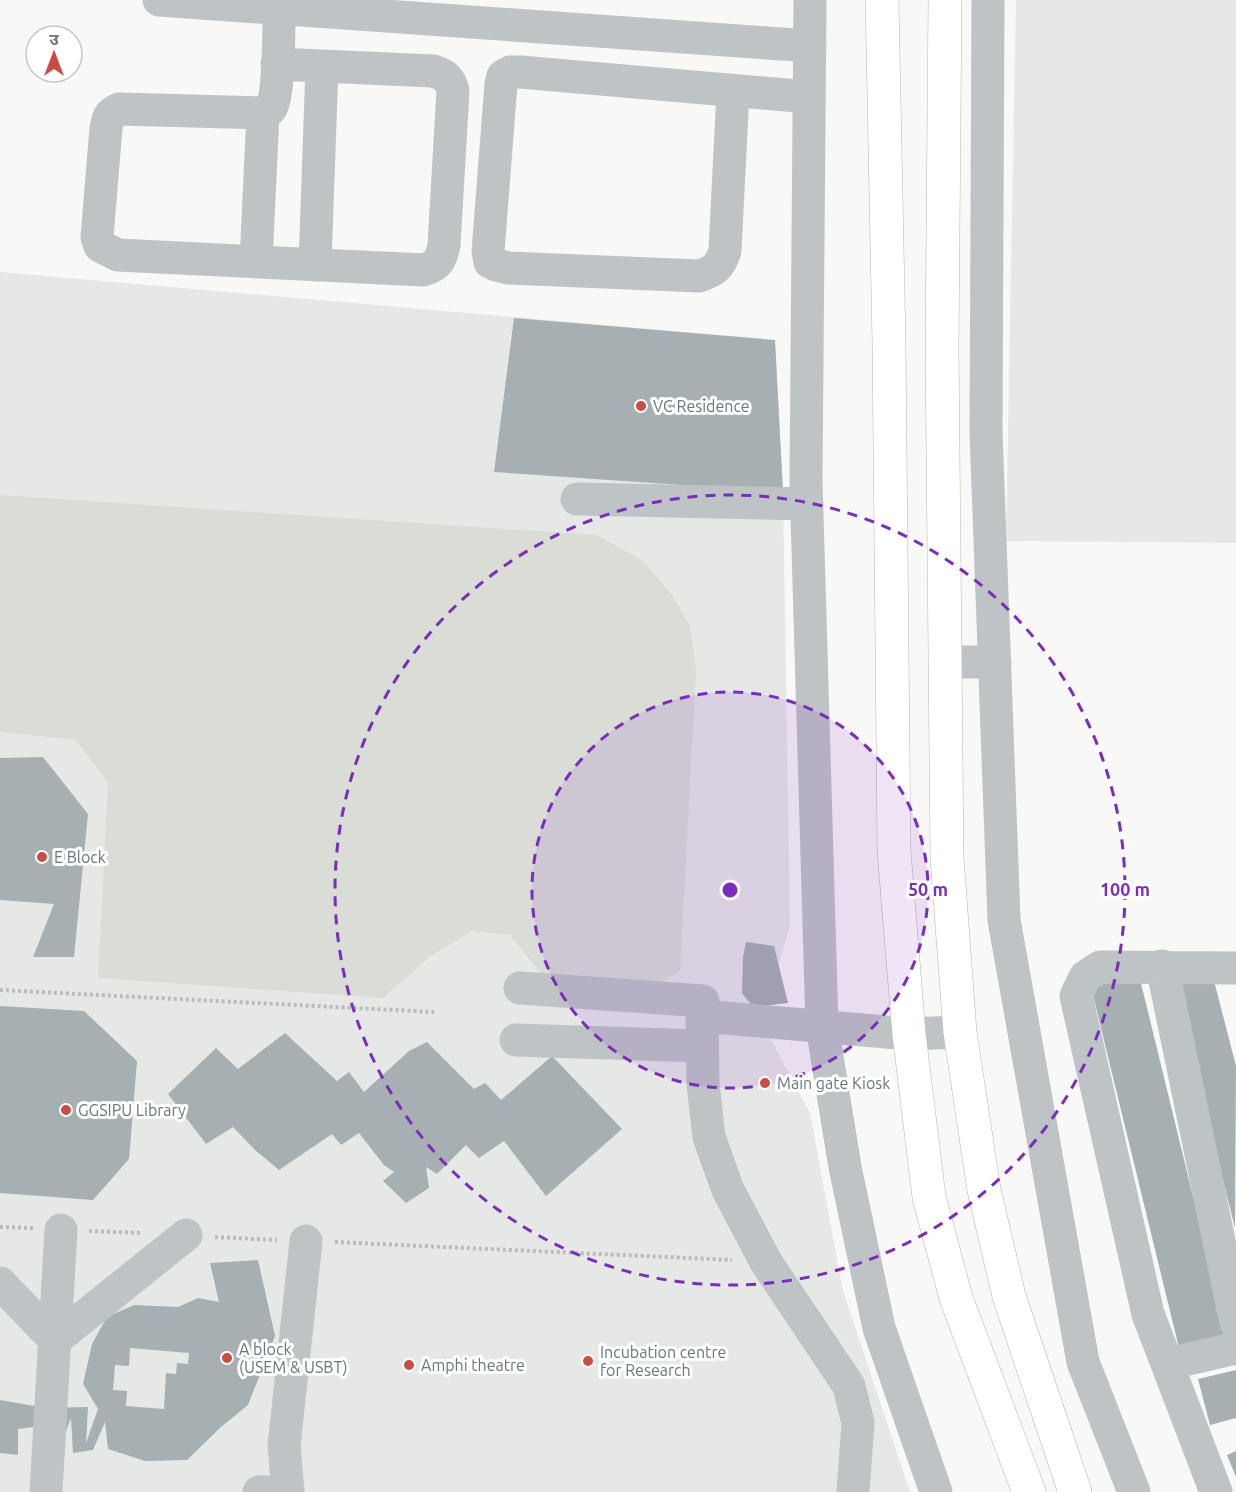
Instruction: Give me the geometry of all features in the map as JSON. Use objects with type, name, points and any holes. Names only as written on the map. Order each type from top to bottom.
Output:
[{"type":"main road","points":[[882,0],[889,344],[894,851],[909,1034],[929,1197],[956,1298],[1029,1492]]},
{"type":"main road","points":[[945,0],[942,348],[947,858],[960,1032],[984,1190],[1009,1296],[1075,1492]]},
{"type":"street","points":[[159,0],[810,46]]},
{"type":"street","points":[[810,0],[807,504],[822,1026],[845,1167],[879,1328],[936,1492]]},
{"type":"street","points":[[988,0],[986,432],[1006,932],[1083,1362],[1134,1492]]},
{"type":"street","points":[[277,64],[433,71],[443,74],[450,81],[453,91],[444,245],[441,258],[436,266],[423,270],[118,255],[100,246],[97,237],[106,128],[112,112],[119,110],[263,113],[271,109],[276,98],[277,64],[279,9]]},
{"type":"street","points":[[315,265],[322,66]]},
{"type":"street","points":[[734,91],[725,251],[721,264],[712,271],[699,276],[520,269],[496,266],[490,262],[488,251],[501,84],[503,76],[510,72],[809,97]]},
{"type":"street","points":[[256,262],[263,113]]},
{"type":"street","points":[[577,499],[807,504]]},
{"type":"street","points":[[945,662],[994,662]]},
{"type":"street","points":[[1162,966],[1236,1323]]},
{"type":"street","points":[[1216,1492],[1148,1314],[1076,996],[1085,977],[1100,967],[1236,968]]},
{"type":"street","points":[[520,988],[703,1001]]},
{"type":"street","points":[[853,1492],[858,1423],[849,1386],[766,1262],[728,1190],[709,1137],[702,1084],[702,1016],[909,1034],[960,1032]]},
{"type":"street","points":[[516,1040],[701,1046]]},
{"type":"street","points":[[46,1492],[61,1230]]},
{"type":"street","points":[[55,1340],[186,1235]]},
{"type":"street","points":[[259,1492],[288,1491],[284,1446],[306,1241]]},
{"type":"street","points":[[0,1283],[55,1340]]},
{"type":"street","points":[[1167,1364],[1236,1348]]},
{"type":"path","points":[[0,990],[434,1012]]},
{"type":"path","points":[[0,1227],[766,1262]]},
{"type":"shaded area","points":[[1016,0],[1236,0],[1236,543],[1006,541]]},
{"type":"shaded area","points":[[0,272],[775,340],[783,492],[790,927],[761,1021],[810,1113],[843,1291],[910,1492],[0,1492]]},
{"type":"shaded area","points":[[0,495],[597,535],[643,561],[672,595],[690,626],[696,669],[680,971],[661,983],[543,976],[510,935],[472,931],[431,956],[383,998],[98,978],[108,783],[76,740],[0,732]]},
{"type":"building","name":"VC Residence","points":[[514,318],[775,340],[783,492],[494,472]]},
{"type":"building","name":"E Block","points":[[43,757],[88,814],[74,957],[33,957],[54,904],[0,900],[0,758]]},
{"type":"building","points":[[746,942],[774,946],[788,1003],[753,1007],[742,993],[743,957]]},
{"type":"building","points":[[1211,969],[1236,1066],[1235,1228],[1172,979]]},
{"type":"building","points":[[1139,975],[1228,1340],[1180,1352],[1091,987]]},
{"type":"building","name":"GGSIPU Library","points":[[0,1006],[84,1011],[137,1061],[129,1159],[93,1200],[0,1193]]},
{"type":"building","points":[[285,1033],[337,1081],[349,1072],[364,1092],[409,1051],[427,1042],[474,1089],[485,1083],[501,1100],[552,1056],[622,1129],[546,1196],[504,1141],[479,1158],[466,1145],[437,1174],[426,1167],[429,1188],[406,1203],[383,1181],[394,1172],[384,1165],[359,1133],[341,1145],[332,1134],[279,1170],[233,1127],[206,1144],[168,1094],[216,1048],[238,1069]]},
{"type":"building","name":"A block (USEM & USBT)","points":[[258,1260],[275,1336],[248,1405],[187,1460],[145,1461],[108,1449],[105,1422],[93,1450],[73,1453],[71,1418],[57,1455],[40,1426],[18,1429],[18,1455],[0,1453],[0,1400],[46,1408],[88,1407],[86,1443],[98,1409],[83,1384],[92,1344],[107,1317],[134,1305],[178,1307],[198,1298],[219,1302],[210,1263]],"holes":[[[130,1348],[189,1353],[188,1364],[177,1363],[176,1374],[166,1373],[164,1409],[126,1406],[127,1391],[113,1390],[115,1365],[129,1366]]]},
{"type":"building","points":[[1236,1370],[1236,1418],[1210,1425],[1198,1379]]},
{"type":"building","points":[[1236,1451],[1236,1477],[1227,1455]]},
{"type":"place","name":"VC Residence","points":[[641,406]]},
{"type":"place","name":"E Block","points":[[42,857]]},
{"type":"place","name":"Main gate Kiosk","points":[[765,1083]]},
{"type":"place","name":"GGSIPU Library","points":[[66,1110]]},
{"type":"place","name":"A block (USEM & USBT)","points":[[227,1358]]},
{"type":"place","name":"Incubation centre for Research","points":[[588,1361]]},
{"type":"place","name":"Amphi theatre","points":[[409,1365]]}]
